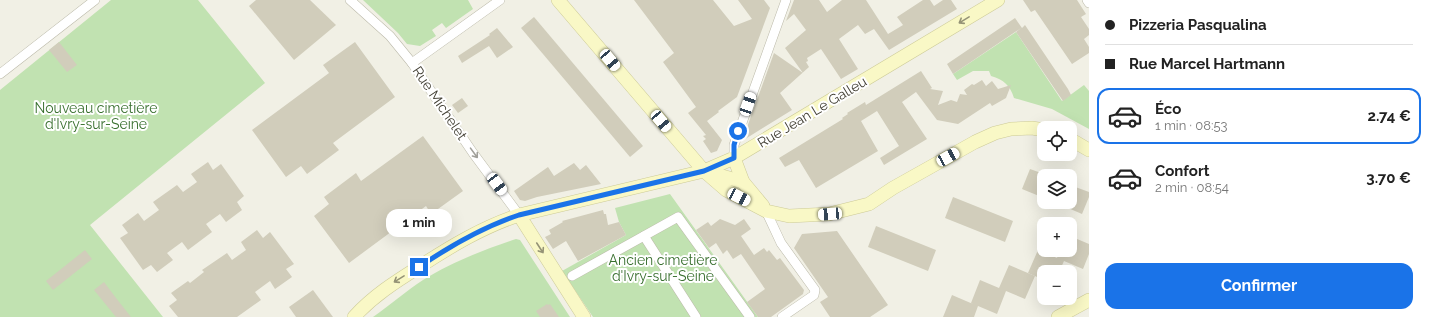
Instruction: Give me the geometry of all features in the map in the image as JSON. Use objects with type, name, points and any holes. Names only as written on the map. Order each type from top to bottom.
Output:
[{"type":"main road","points":[[558,0],[704,171],[726,190],[766,211],[789,216],[809,216],[830,214],[869,204],[893,188],[975,142],[995,133],[1011,129],[1037,129]]},
{"type":"main road","name":"Rue Jean Le Galleu","points":[[354,317],[371,299],[388,286],[450,247],[502,221],[519,215],[704,171],[734,158],[998,0]]},
{"type":"main road","points":[[1077,143],[1089,150]]},
{"type":"main road","points":[[734,158],[743,182],[766,211]]},
{"type":"main road","points":[[704,171],[743,182]]},
{"type":"main road","points":[[519,215],[584,317]]},
{"type":"main road","points":[[1058,317],[1089,300]]},
{"type":"street","points":[[0,74],[95,0]]},
{"type":"street","name":"Rue Michelet","points":[[350,0],[390,36],[412,63],[473,153],[519,215]]},
{"type":"street","points":[[412,63],[500,0]]},
{"type":"street","points":[[734,158],[734,145],[786,0]]},
{"type":"street","points":[[766,211],[781,243],[815,290],[814,295],[782,317]]},
{"type":"street","points":[[572,276],[678,217],[750,317]]},
{"type":"street","points":[[644,236],[696,317]]},
{"type":"green space","name":"Nouveau cimetière d'Ivry-sur-Seine","points":[[111,0],[198,0],[265,83],[90,225],[163,317],[0,317],[0,90]]},
{"type":"green space","points":[[363,0],[468,0],[473,9],[446,28],[442,23],[432,30],[436,36],[420,46],[407,44],[398,33]]},
{"type":"green space","points":[[1016,32],[1062,101],[1084,85],[1089,91],[1089,129],[1077,123],[1077,121],[1074,121],[1052,109],[1014,98],[1011,90],[1006,84],[1000,79],[991,76],[989,71],[973,71],[957,80],[953,74]]},
{"type":"green space","name":"Ancien cimetière d'Ivry-sur-Seine","points":[[670,194],[758,317],[593,317],[562,271],[626,235],[619,222],[615,208]]},
{"type":"green space","points":[[516,239],[520,240],[570,317],[373,317],[433,274],[468,257]]},
{"type":"building","points":[[256,0],[310,0],[336,25],[294,60],[249,6]]},
{"type":"building","points":[[634,0],[713,0],[734,26],[752,19],[738,0],[764,0],[770,8],[737,97],[707,121],[722,140],[717,151],[711,153],[703,141],[706,139],[703,136],[706,135],[688,113],[696,107],[663,62],[674,53]]},
{"type":"building","points":[[794,0],[819,0],[827,12],[842,0],[866,0],[888,34],[903,25],[897,17],[923,0],[930,0],[934,6],[943,0],[951,0],[957,9],[889,50],[874,29],[865,34],[858,25],[839,39],[858,69],[841,79],[821,49],[807,58],[808,61],[806,62],[809,67],[803,73],[785,48],[806,30],[794,14],[786,21]]},
{"type":"building","points":[[1023,0],[1077,0],[1086,14],[1081,17],[1089,29],[1089,35],[1084,39],[1089,47],[1089,53],[1072,64],[1035,10],[1031,12]]},
{"type":"building","points":[[534,17],[643,146],[630,157],[521,28]]},
{"type":"building","points":[[1015,18],[1022,28],[1025,25],[1068,89],[1071,95],[1063,101],[1016,32],[1021,28],[953,74],[947,64]]},
{"type":"building","points":[[497,28],[513,47],[497,58],[489,46],[462,63],[458,56],[490,35],[489,34]]},
{"type":"building","points":[[59,42],[77,65],[67,72],[49,50]]},
{"type":"building","points":[[355,42],[395,97],[333,143],[339,150],[307,174],[301,166],[286,177],[252,130],[329,73],[323,65]]},
{"type":"building","points":[[774,53],[803,73],[780,93],[792,110],[742,141]]},
{"type":"building","points":[[921,71],[932,88],[930,89],[943,91],[938,105],[951,100],[957,102],[960,94],[967,95],[964,90],[972,84],[974,85],[982,80],[986,86],[992,81],[998,89],[1011,85],[1006,98],[992,106],[990,103],[958,124],[937,120],[916,92],[902,102],[927,139],[884,165],[880,158],[899,146],[877,111],[861,121],[878,151],[816,188],[799,160],[785,167],[779,158],[843,119],[842,118],[848,114],[847,113],[865,102],[866,105]]},
{"type":"building","points":[[462,98],[468,106],[458,113],[452,105]]},
{"type":"building","points":[[423,136],[463,191],[431,214],[426,206],[349,263],[314,216],[329,204],[324,197],[356,173],[361,181]]},
{"type":"building","points":[[208,162],[213,170],[221,164],[244,196],[237,202],[242,210],[226,222],[220,214],[206,224],[212,232],[188,250],[182,242],[167,253],[173,260],[157,272],[151,265],[143,270],[120,238],[128,233],[122,225],[138,213],[144,221],[159,210],[153,202],[177,185],[183,192],[197,182],[191,174]]},
{"type":"building","points":[[574,163],[580,170],[586,165],[601,184],[537,197],[525,201],[520,200],[514,191],[548,167],[554,176]]},
{"type":"building","points":[[1030,169],[1037,172],[1037,195],[1022,189]]},
{"type":"building","points":[[1077,188],[1089,192],[1089,197],[1082,214],[1070,209],[1077,209]]},
{"type":"building","points":[[953,197],[1013,221],[1005,242],[945,218]]},
{"type":"building","points":[[603,210],[604,214],[606,214],[608,225],[619,222],[626,235],[578,261],[566,241],[553,249],[545,237],[551,234],[549,230],[563,222],[562,221]]},
{"type":"building","points":[[720,219],[735,225],[744,219],[751,229],[741,236],[754,255],[764,248],[767,252],[769,250],[777,260],[780,258],[804,290],[803,294],[771,317],[758,317],[747,302],[765,289],[741,254],[733,259],[727,250],[723,254],[716,243],[709,248],[696,230],[708,222],[711,226]]},
{"type":"building","points":[[876,226],[936,250],[928,271],[868,247]]},
{"type":"building","points":[[257,230],[263,238],[270,232],[294,264],[286,269],[292,277],[275,289],[270,281],[255,292],[261,300],[237,317],[178,317],[169,306],[177,300],[171,293],[188,281],[190,283],[204,272],[202,270],[227,253],[232,260],[246,250],[241,242]]},
{"type":"building","points":[[837,231],[888,305],[870,317],[830,317],[820,302],[828,297],[794,248],[802,234]]},
{"type":"building","points":[[1077,239],[1089,244],[1089,254],[1083,269],[1077,266],[1077,265],[1064,261],[1062,265],[1037,265],[1037,277],[1028,273],[1037,252],[1037,257],[1077,257]]},
{"type":"building","points":[[85,250],[92,259],[53,290],[46,281]]},
{"type":"building","points":[[1009,265],[1035,276],[1025,299],[1006,291],[997,314],[978,306],[974,317],[943,317],[952,295],[973,304],[971,303],[980,280],[999,288]]},
{"type":"building","points":[[104,282],[131,317],[116,317],[94,290]]},
{"type":"building","points":[[313,290],[333,317],[296,317],[289,307]]},
{"type":"building","points":[[547,304],[550,304],[559,317],[540,317],[536,311]]},
{"type":"route","points":[[419,267],[456,243],[502,221],[519,215],[704,171],[734,158],[734,145],[738,131]]}]
